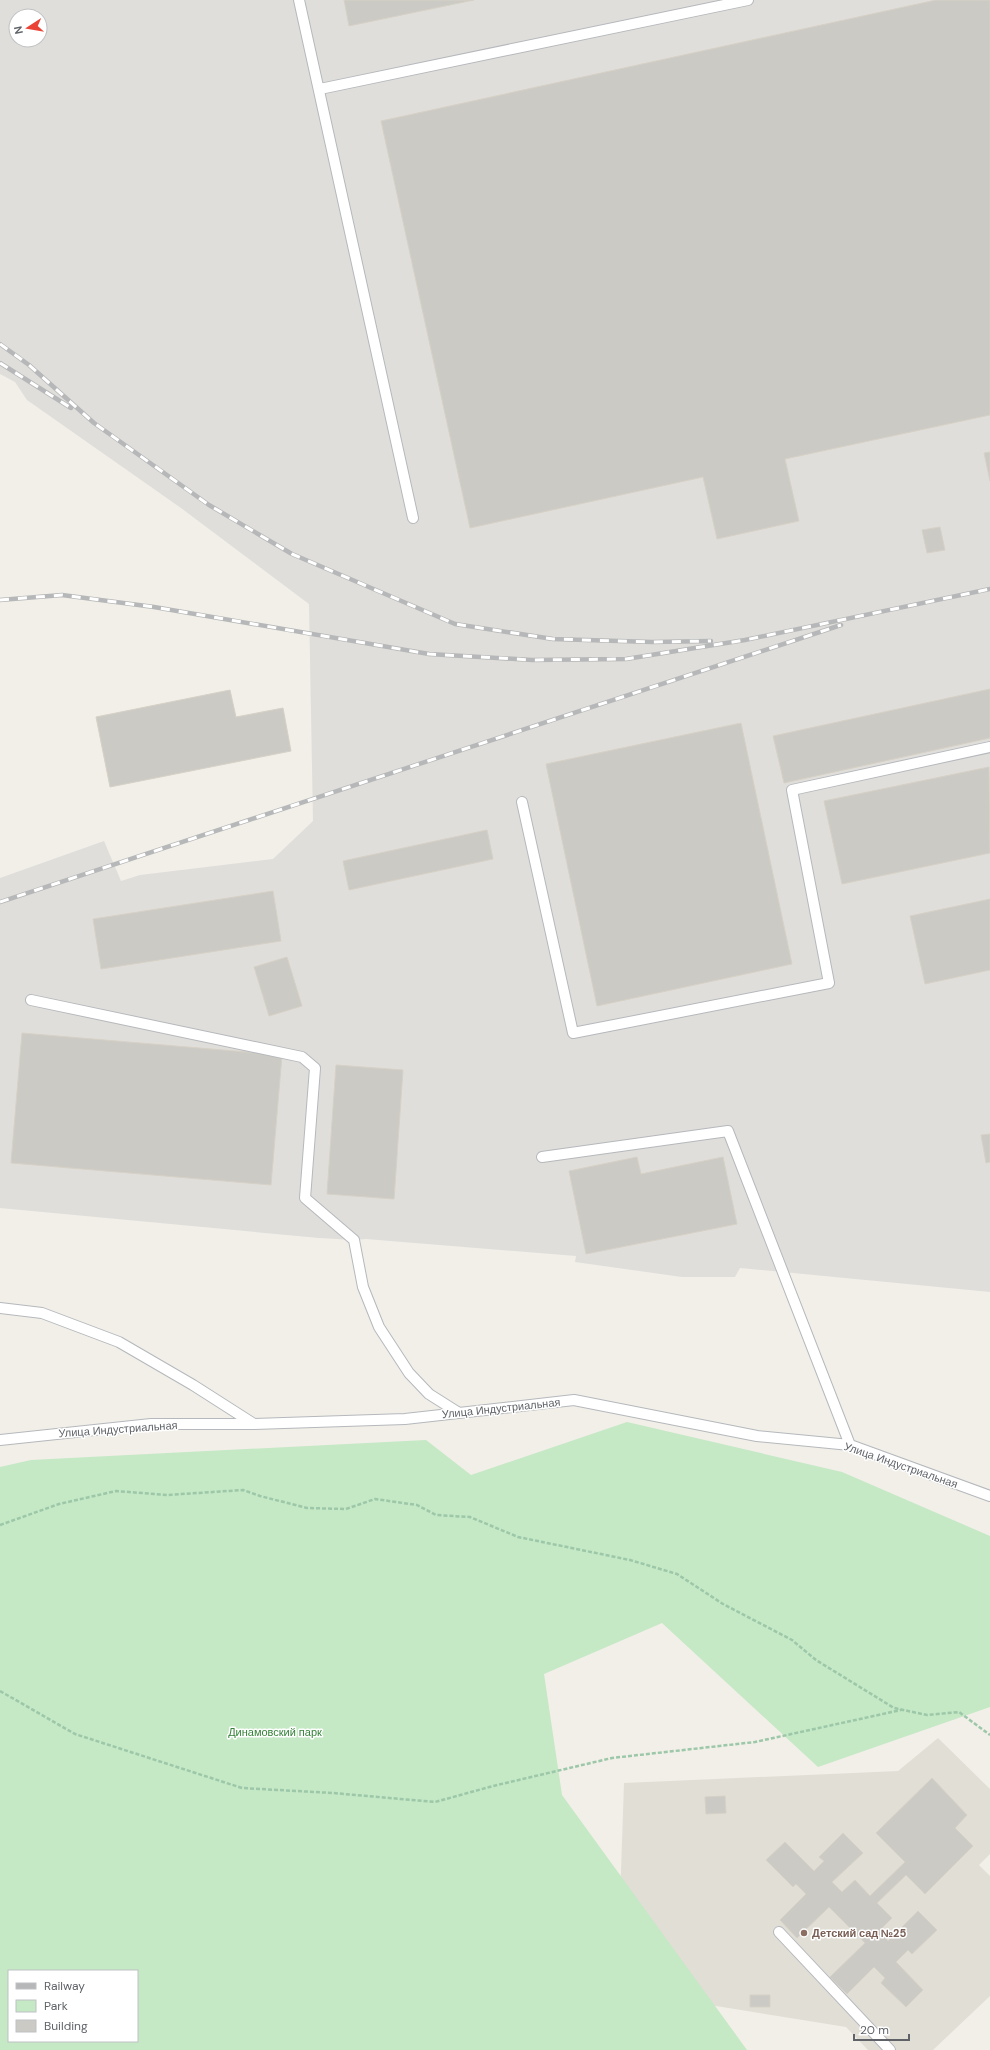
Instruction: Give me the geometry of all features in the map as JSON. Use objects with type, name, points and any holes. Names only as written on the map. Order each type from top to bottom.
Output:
[{"type":"lane","points":[[299,0],[320,89],[413,518]]},
{"type":"lane","points":[[320,89],[748,0]]},
{"type":"lane","points":[[522,802],[573,1033],[829,983],[792,790],[990,747]]},
{"type":"lane","points":[[31,1000],[302,1057],[315,1068],[305,1198],[354,1240],[363,1287],[379,1327],[409,1373],[428,1394],[459,1413]]},
{"type":"lane","points":[[542,1157],[728,1131],[850,1445]]},
{"type":"lane","points":[[0,1308],[42,1313],[119,1342],[193,1385],[254,1424]]},
{"type":"lane","name":"Улица Индустриальная","points":[[0,1440],[151,1424],[254,1424],[405,1419],[574,1400],[757,1436],[850,1445],[990,1496]]},
{"type":"lane","points":[[779,1932],[890,2050]]},
{"type":"path","points":[[0,1525],[59,1504],[116,1491],[167,1494],[242,1490],[307,1508],[346,1509],[376,1499],[417,1505],[436,1515],[470,1517],[518,1537],[630,1560],[677,1574],[722,1604],[792,1640],[816,1660],[894,1708],[927,1715],[959,1712],[990,1735]]},
{"type":"path","points":[[0,1691],[75,1734],[242,1788],[333,1793],[435,1802],[492,1786],[612,1758],[755,1742],[904,1710]]},
{"type":"shaded area","points":[[0,0],[990,0],[990,1292],[740,1268],[735,1277],[682,1277],[575,1262],[576,1256],[366,1239],[354,1240],[319,1238],[0,1208],[0,878],[104,841],[121,881],[140,875],[273,859],[313,821],[309,604],[181,508],[27,400],[15,382],[0,374]]},
{"type":"shaded area","name":"Детский сад №25","points":[[938,1738],[990,1789],[990,1854],[979,1865],[990,1876],[990,1996],[933,2050],[868,2050],[846,2027],[617,1990],[624,1783],[898,1771]]},
{"type":"green space","name":"Динамовский парк","points":[[627,1422],[842,1472],[990,1536],[990,1707],[818,1767],[662,1623],[544,1674],[562,1795],[747,2050],[0,2050],[0,1467],[31,1460],[426,1440],[471,1475]]},
{"type":"building","points":[[344,0],[474,0],[349,26]]},
{"type":"building","points":[[936,0],[990,0],[990,415],[785,459],[799,521],[717,539],[703,477],[470,528],[381,121]]},
{"type":"building","points":[[990,452],[990,481],[984,453]]},
{"type":"building","points":[[940,527],[945,550],[927,553],[922,530]]},
{"type":"building","points":[[990,689],[990,738],[784,783],[773,736]]},
{"type":"building","points":[[230,690],[236,717],[283,708],[291,751],[110,787],[96,717]]},
{"type":"building","points":[[741,723],[792,964],[597,1006],[546,764]]},
{"type":"building","points":[[989,767],[990,853],[842,884],[824,801]]},
{"type":"building","points":[[487,830],[493,859],[349,890],[343,861]]},
{"type":"building","points":[[273,891],[281,941],[101,969],[93,919]]},
{"type":"building","points":[[990,899],[990,970],[925,984],[910,916]]},
{"type":"building","points":[[287,957],[302,1006],[269,1016],[254,967]]},
{"type":"building","points":[[22,1033],[282,1055],[271,1185],[11,1163]]},
{"type":"building","points":[[336,1065],[403,1070],[394,1199],[327,1194]]},
{"type":"building","points":[[990,1134],[990,1162],[986,1163],[981,1135]]},
{"type":"building","points":[[637,1157],[641,1174],[723,1157],[737,1224],[586,1254],[569,1171]]},
{"type":"building","points":[[932,1778],[967,1815],[955,1828],[973,1846],[925,1894],[906,1875],[877,1903],[892,1918],[879,1931],[888,1941],[918,1911],[937,1930],[912,1954],[908,1950],[896,1962],[923,1990],[906,2007],[881,1983],[885,1978],[874,1967],[847,1994],[830,1977],[865,1943],[829,1907],[797,1938],[780,1920],[806,1894],[796,1884],[793,1887],[766,1860],[785,1842],[814,1871],[824,1861],[819,1857],[843,1833],[863,1853],[832,1882],[842,1892],[855,1880],[870,1896],[905,1862],[876,1833]]},
{"type":"building","points":[[725,1796],[726,1813],[706,1814],[705,1797]]},
{"type":"building","points":[[750,1995],[770,1995],[770,2007],[750,2007]]},
{"type":"railway","points":[[0,344],[29,365],[94,423],[209,505],[292,554],[455,624],[553,639],[652,642],[711,641]]},
{"type":"railway","points":[[0,363],[71,408]]},
{"type":"railway","points":[[0,600],[62,595],[154,607],[429,654],[532,660],[626,659],[745,640],[990,589]]},
{"type":"railway","points":[[0,902],[841,625]]},
{"type":"place","name":"Детский сад №25","points":[[804,1933]]}]
